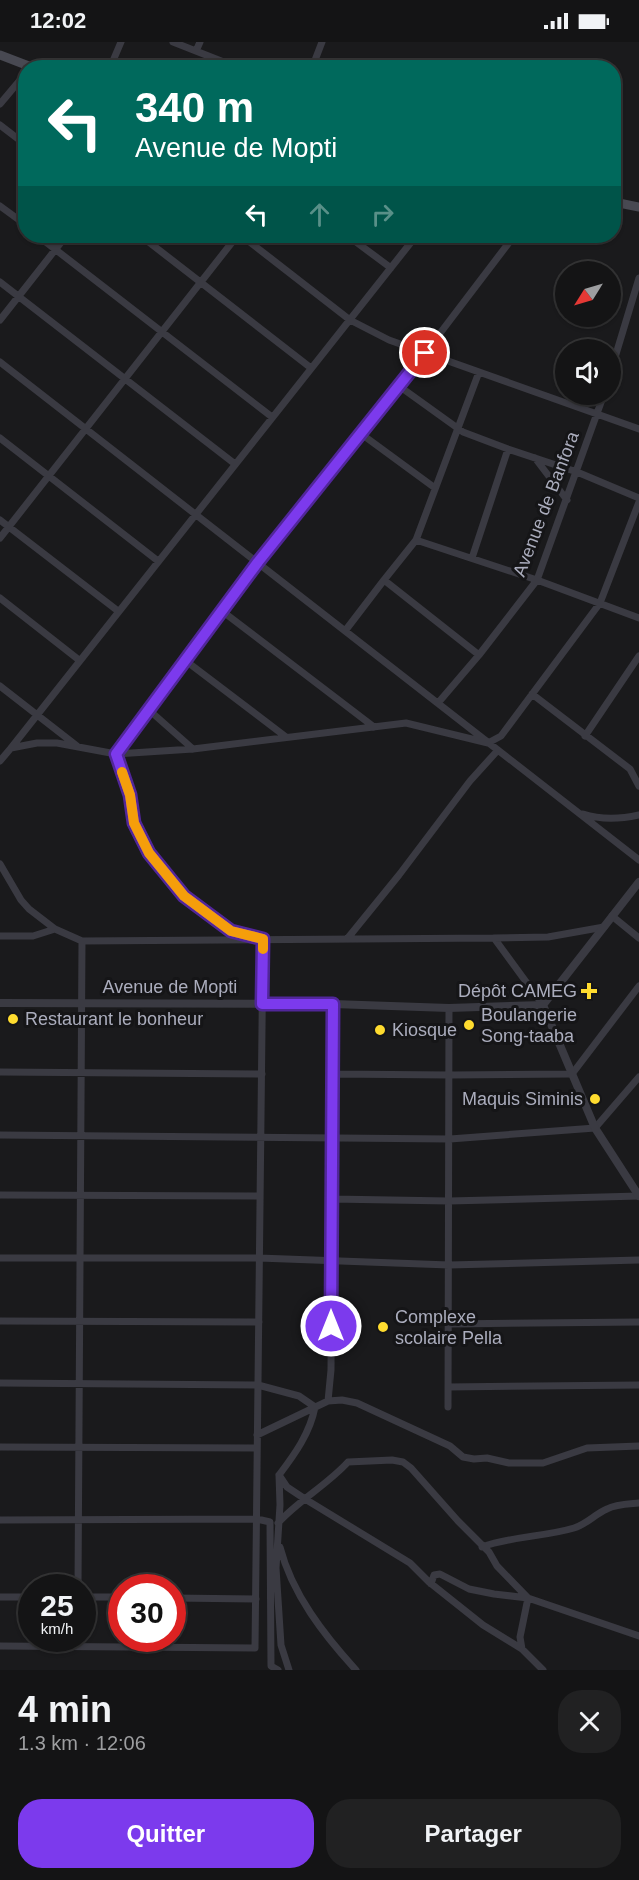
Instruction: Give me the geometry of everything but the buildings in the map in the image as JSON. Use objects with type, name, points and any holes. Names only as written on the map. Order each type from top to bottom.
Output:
[{"type":"main road","points":[[0,55],[18,63]]},
{"type":"main road","points":[[621,203],[639,207]]},
{"type":"street","points":[[113,60],[120,42]]},
{"type":"street","points":[[172,42],[218,60]]},
{"type":"street","points":[[196,51],[200,42]]},
{"type":"street","points":[[315,60],[322,42]]},
{"type":"street","points":[[0,104],[18,83]]},
{"type":"street","points":[[0,125],[18,139]]},
{"type":"street","points":[[0,206],[18,219]]},
{"type":"street","points":[[48,243],[272,417]]},
{"type":"street","points":[[0,320],[61,243]]},
{"type":"street","points":[[150,243],[311,368]]},
{"type":"street","points":[[0,538],[232,243]]},
{"type":"street","points":[[251,243],[350,320],[389,340],[639,429]]},
{"type":"street","points":[[357,243],[391,268]]},
{"type":"street","points":[[0,761],[411,243]]},
{"type":"street","points":[[116,754],[258,562],[425,353],[509,243]]},
{"type":"street","points":[[621,339],[639,278]]},
{"type":"street","points":[[0,282],[235,464]]},
{"type":"street","points":[[0,362],[639,860]]},
{"type":"street","points":[[345,631],[416,540],[479,372]]},
{"type":"street","points":[[11,748],[37,743],[57,743],[116,754],[193,749],[406,723],[488,743],[501,736],[600,603],[639,500],[577,472],[463,432],[399,386]]},
{"type":"street","name":"Avenue de Banfora","points":[[438,703],[479,655],[537,580],[601,405]]},
{"type":"street","points":[[360,433],[435,488]]},
{"type":"street","points":[[0,438],[158,561]]},
{"type":"street","points":[[472,558],[508,449]]},
{"type":"street","points":[[535,458],[567,500]]},
{"type":"street","points":[[0,520],[118,611]]},
{"type":"street","points":[[416,540],[537,580],[639,618]]},
{"type":"street","points":[[384,580],[479,655]]},
{"type":"street","points":[[0,598],[79,660]]},
{"type":"street","points":[[222,611],[374,727]]},
{"type":"street","points":[[585,736],[639,656]]},
{"type":"street","points":[[186,661],[286,737]]},
{"type":"street","points":[[0,686],[79,747]]},
{"type":"street","points":[[532,694],[630,769],[639,786]]},
{"type":"street","points":[[149,710],[193,749]]},
{"type":"street","points":[[347,939],[470,781],[498,750]]},
{"type":"street","points":[[116,754],[130,795],[134,823],[149,853],[184,896],[193,903],[231,931],[263,939]]},
{"type":"street","points":[[578,812],[592,817],[621,819],[639,815]]},
{"type":"street","points":[[0,864],[21,900],[29,909],[55,929],[82,941],[548,937],[604,927]]},
{"type":"street","points":[[543,1005],[639,882]]},
{"type":"street","points":[[612,916],[639,938]]},
{"type":"street","points":[[0,936],[33,936],[55,929]]},
{"type":"street","points":[[494,938],[543,1005],[595,1128],[639,1196]]},
{"type":"street","points":[[96,1647],[255,1648],[263,939]]},
{"type":"street","points":[[78,1574],[82,941]]},
{"type":"street","points":[[572,1074],[639,986]]},
{"type":"street","name":"Avenue de Mopti","points":[[0,1003],[333,1004],[450,1008],[543,1005]]},
{"type":"street","points":[[328,1401],[331,1370],[333,1004]]},
{"type":"street","points":[[448,1407],[450,1008]]},
{"type":"street","points":[[0,1072],[262,1074]]},
{"type":"street","points":[[332,1074],[572,1074]]},
{"type":"street","points":[[0,1135],[450,1139],[595,1128],[639,1077]]},
{"type":"street","points":[[0,1195],[260,1196]]},
{"type":"street","points":[[332,1199],[449,1201],[639,1196]]},
{"type":"street","points":[[0,1258],[332,1259],[449,1265],[639,1260]]},
{"type":"street","points":[[0,1321],[259,1322]]},
{"type":"street","points":[[448,1324],[639,1322]]},
{"type":"street","points":[[0,1383],[258,1384],[299,1396],[315,1407]]},
{"type":"street","points":[[448,1387],[639,1385]]},
{"type":"street","points":[[257,1435],[328,1401],[342,1400],[357,1403],[450,1446],[463,1456],[474,1459],[487,1458],[509,1463],[543,1463],[587,1448],[639,1446]]},
{"type":"street","points":[[315,1407],[306,1435],[279,1475],[279,1536],[284,1561],[313,1618],[356,1670]]},
{"type":"street","points":[[0,1447],[257,1448]]},
{"type":"street","points":[[278,1523],[304,1499],[335,1476],[348,1462],[392,1460],[403,1462],[489,1552],[497,1566],[528,1598]]},
{"type":"street","points":[[279,1475],[286,1487],[410,1563],[431,1584],[483,1625],[522,1648],[543,1670]]},
{"type":"street","points":[[482,1547],[495,1542],[574,1528],[588,1522],[607,1508],[639,1503]]},
{"type":"street","points":[[0,1520],[257,1519],[270,1522],[270,1666],[278,1670]]},
{"type":"street","points":[[279,1536],[276,1568],[281,1645],[289,1670]]},
{"type":"street","points":[[431,1584],[434,1575],[440,1575],[469,1589],[528,1598],[639,1636]]},
{"type":"street","points":[[0,1597],[18,1597]]},
{"type":"street","points":[[186,1598],[256,1599]]},
{"type":"street","points":[[522,1648],[520,1637],[528,1598]]},
{"type":"street","points":[[0,1646],[18,1646]]},
{"type":"slow traffic","points":[[122,772],[130,795],[134,823],[149,853],[184,896],[231,931],[263,939],[263,949]]},
{"type":"place","name":"Dépôt CAMEG","points":[[589,991]]},
{"type":"place","name":"Restaurant le bonheur","points":[[13,1019]]},
{"type":"place","name":"Boulangerie Song-taaba","points":[[469,1025]]},
{"type":"place","name":"Kiosque","points":[[380,1030]]},
{"type":"place","name":"Maquis Siminis","points":[[595,1099]]},
{"type":"place","name":"Complexe scolaire Pella","points":[[383,1327]]},
{"type":"route","points":[[331,1326],[333,1004],[262,1004],[263,939],[231,931],[184,896],[149,853],[134,823],[130,795],[116,754],[258,562],[425,353]]}]
